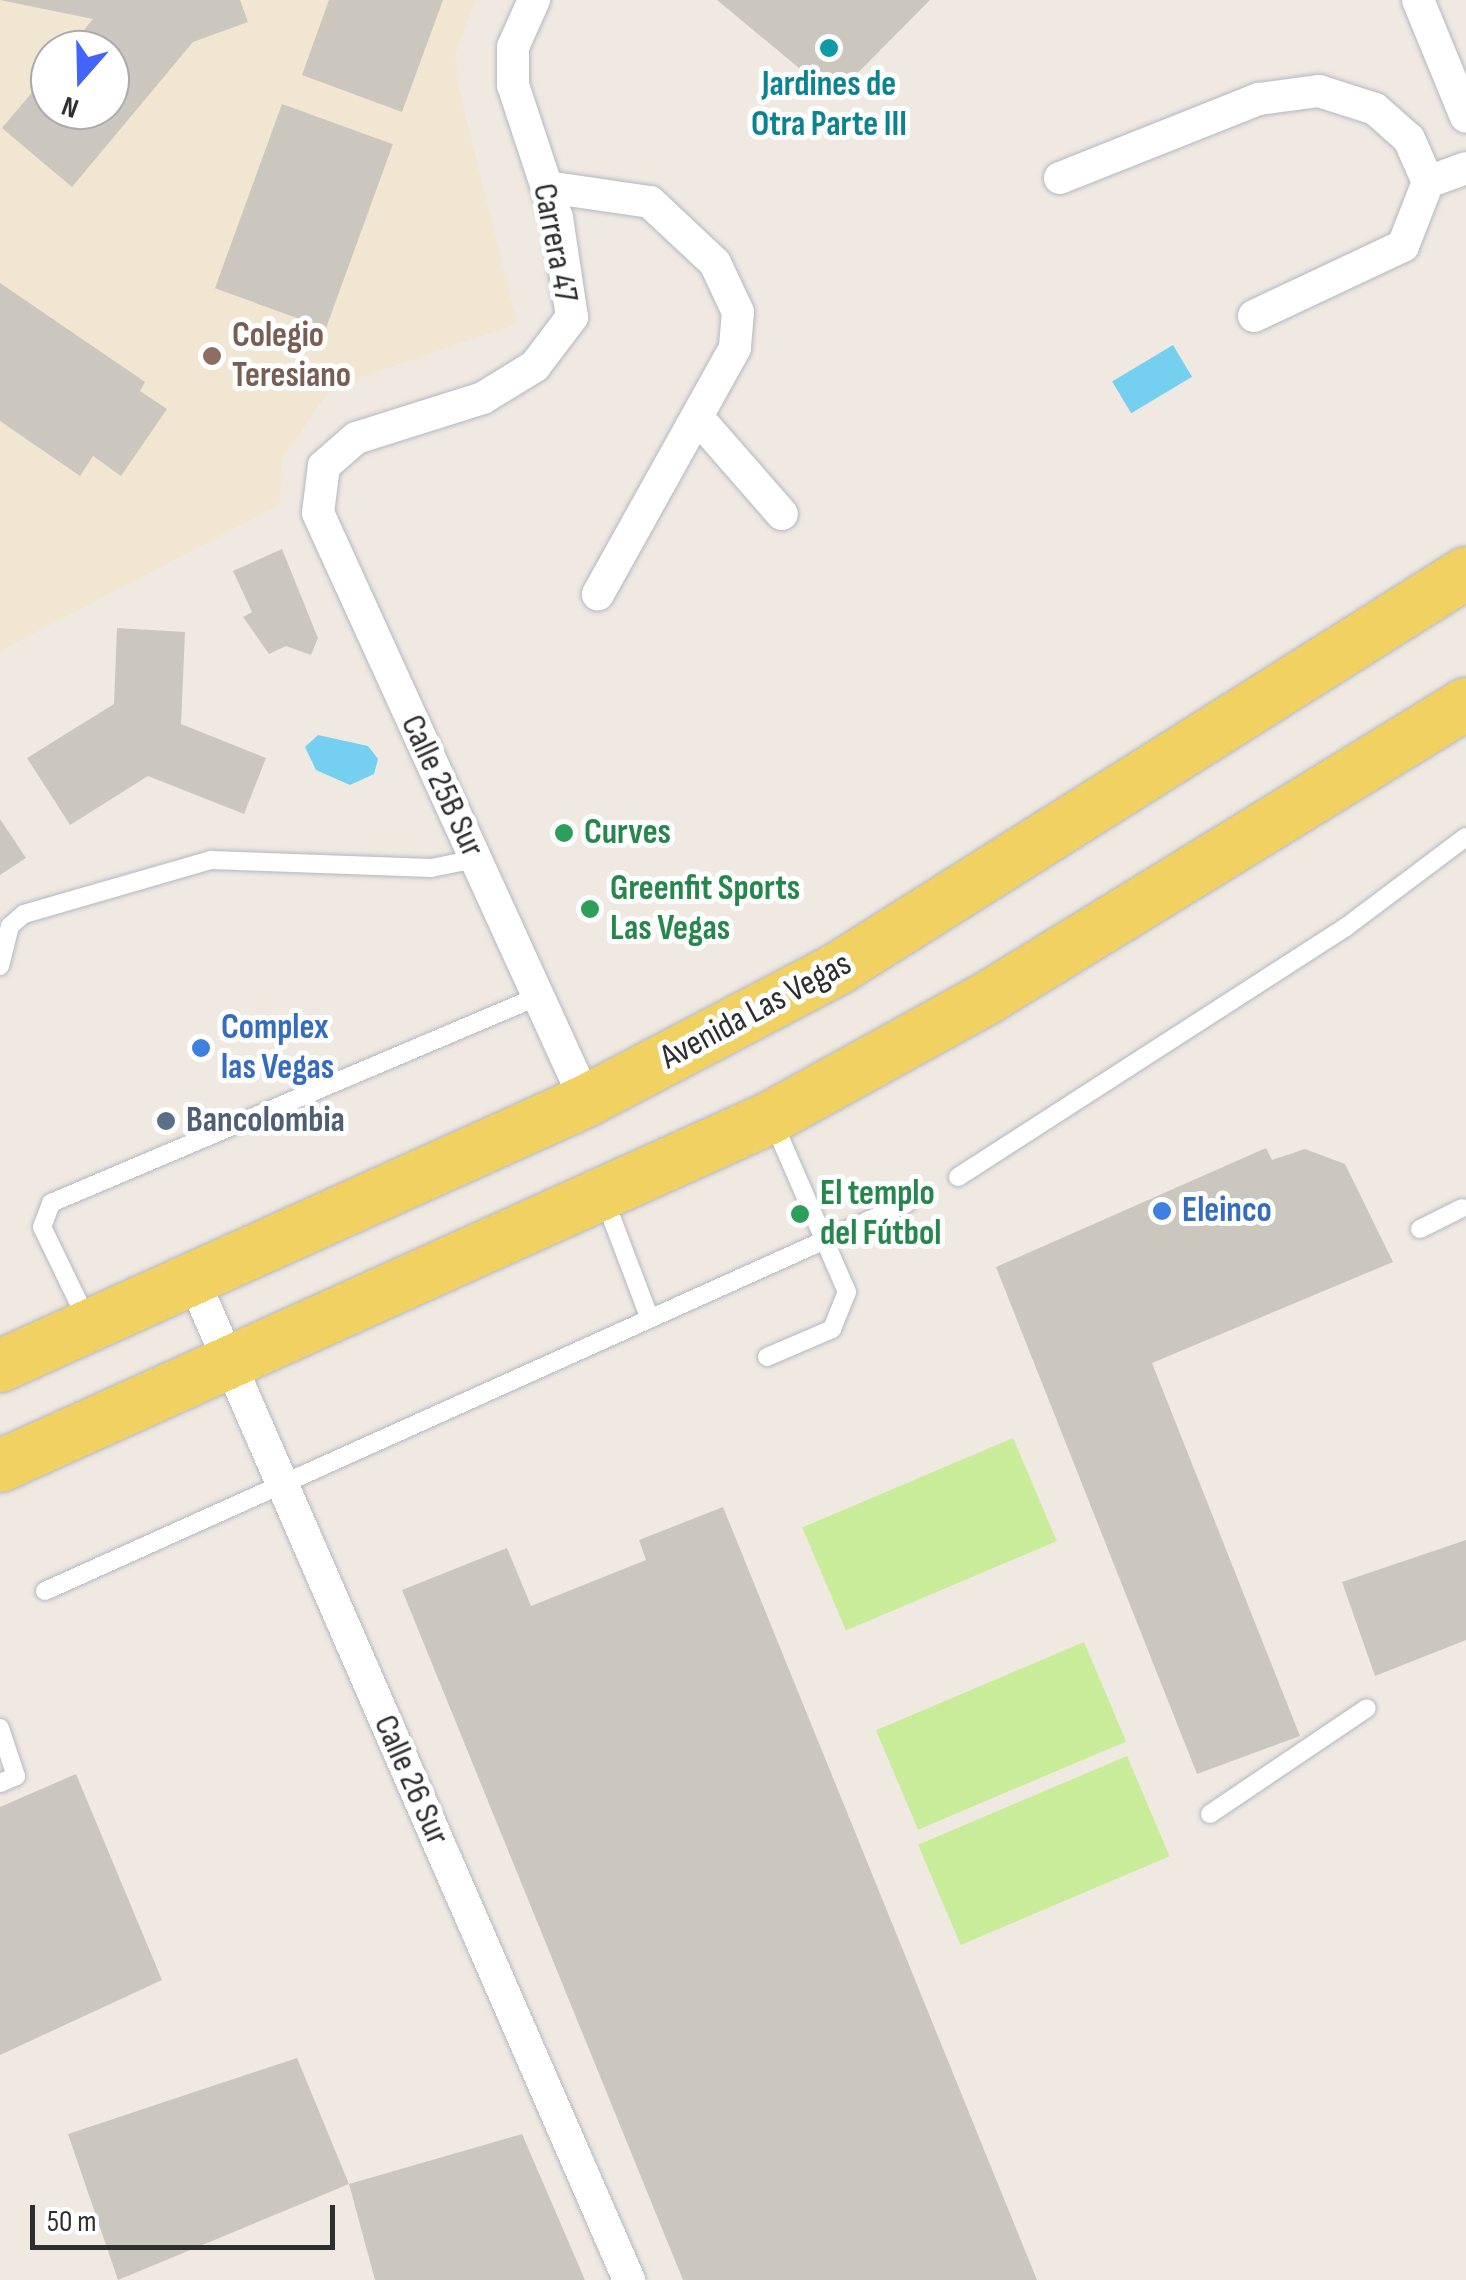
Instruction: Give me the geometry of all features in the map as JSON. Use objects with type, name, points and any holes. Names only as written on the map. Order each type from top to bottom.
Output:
[{"type":"main road","name":"Avenida Las Vegas","points":[[0,1366],[586,1101],[886,940],[1466,572]]},
{"type":"main road","points":[[0,1466],[604,1197],[770,1118],[989,997],[1466,704]]},
{"type":"street","name":"Carrera 47","points":[[324,466],[356,438],[482,398],[535,366],[572,317],[546,187],[514,84],[513,47],[534,0]]},
{"type":"street","points":[[1418,0],[1466,117]]},
{"type":"street","points":[[1060,178],[1260,99],[1319,91],[1375,109],[1409,139],[1428,182],[1403,246],[1254,316]]},
{"type":"street","points":[[1428,182],[1466,168]]},
{"type":"street","points":[[546,187],[650,202],[715,263],[738,312],[735,348],[699,419],[598,594]]},
{"type":"street","points":[[699,419],[782,514]]},
{"type":"street","name":"Calle 25B Sur","points":[[324,466],[318,513],[586,1101]]},
{"type":"street","name":"Calle 26 Sur","points":[[194,1279],[629,2280]]},
{"type":"lane","points":[[958,1178],[1346,927],[1466,837]]},
{"type":"lane","points":[[0,966],[10,926],[24,914],[211,860],[431,868],[476,858]]},
{"type":"lane","points":[[90,1326],[42,1227],[51,1203],[539,996]]},
{"type":"lane","points":[[767,1357],[844,1316],[830,1238],[770,1118]]},
{"type":"lane","points":[[604,1197],[650,1319]]},
{"type":"lane","points":[[45,1591],[907,1203]]},
{"type":"lane","points":[[1420,1229],[1462,1208]]},
{"type":"lane","points":[[1210,1814],[1367,1708]]},
{"type":"lane","points":[[0,1728],[16,1776],[0,1783]]},
{"type":"shaded area","name":"Colegio Teresiano","points":[[0,0],[476,0],[455,55],[458,85],[517,324],[332,387],[282,459],[279,505],[0,651]]},
{"type":"green space","points":[[1013,1438],[1057,1541],[846,1631],[802,1527]]},
{"type":"green space","points":[[1084,1642],[1126,1741],[918,1830],[876,1730]]},
{"type":"green space","points":[[1127,1756],[1170,1856],[961,1945],[918,1845]]},
{"type":"water","points":[[1173,345],[1192,377],[1131,413],[1112,382]]},
{"type":"water","points":[[318,735],[368,746],[378,759],[374,774],[350,785],[316,770],[305,747]]},
{"type":"building","points":[[0,0],[240,0],[248,22],[193,42],[130,117],[130,30],[84,30],[93,19]]},
{"type":"building","points":[[329,0],[443,0],[402,112],[302,75]]},
{"type":"building","name":"Jardines de Otra Parte III","points":[[717,0],[930,0],[834,97]]},
{"type":"building","points":[[30,95],[30,130],[120,130],[72,187],[2,128]]},
{"type":"building","points":[[282,104],[393,144],[326,329],[215,288]]},
{"type":"building","points":[[0,283],[145,382],[140,391],[167,409],[121,476],[93,456],[80,476],[0,421]]},
{"type":"building","points":[[282,549],[318,638],[311,655],[286,646],[269,654],[243,617],[252,612],[233,571]]},
{"type":"building","points":[[117,628],[185,632],[181,724],[266,758],[244,814],[148,776],[70,825],[27,758],[114,704]]},
{"type":"building","points":[[0,819],[26,858],[0,875]]},
{"type":"building","points":[[1266,1148],[1272,1160],[1305,1149],[1345,1164],[1393,1262],[1152,1363],[1300,1736],[1197,1774],[996,1267]]},
{"type":"building","points":[[723,1507],[1037,2280],[683,2280],[402,1590],[507,1548],[531,1606],[646,1560],[639,1540]]},
{"type":"building","points":[[1466,1540],[1466,1640],[1375,1676],[1342,1582]]},
{"type":"building","points":[[76,1774],[162,1980],[0,2055],[0,1807]]},
{"type":"building","points":[[297,2058],[349,2184],[118,2280],[68,2134]]},
{"type":"building","points":[[522,2134],[585,2280],[375,2280],[349,2184]]},
{"type":"place","name":"Jardines de Otra Parte III","points":[[829,48]]},
{"type":"place","name":"Colegio Teresiano","points":[[212,356]]},
{"type":"place","name":"Curves","points":[[564,833]]},
{"type":"place","name":"Greenfit Sports Las Vegas","points":[[590,909]]},
{"type":"place","name":"Complex las Vegas","points":[[201,1048]]},
{"type":"place","name":"Bancolombia","points":[[166,1121]]},
{"type":"place","name":"Eleinco","points":[[1162,1211]]},
{"type":"place","name":"El templo del Fútbol","points":[[800,1214]]}]
